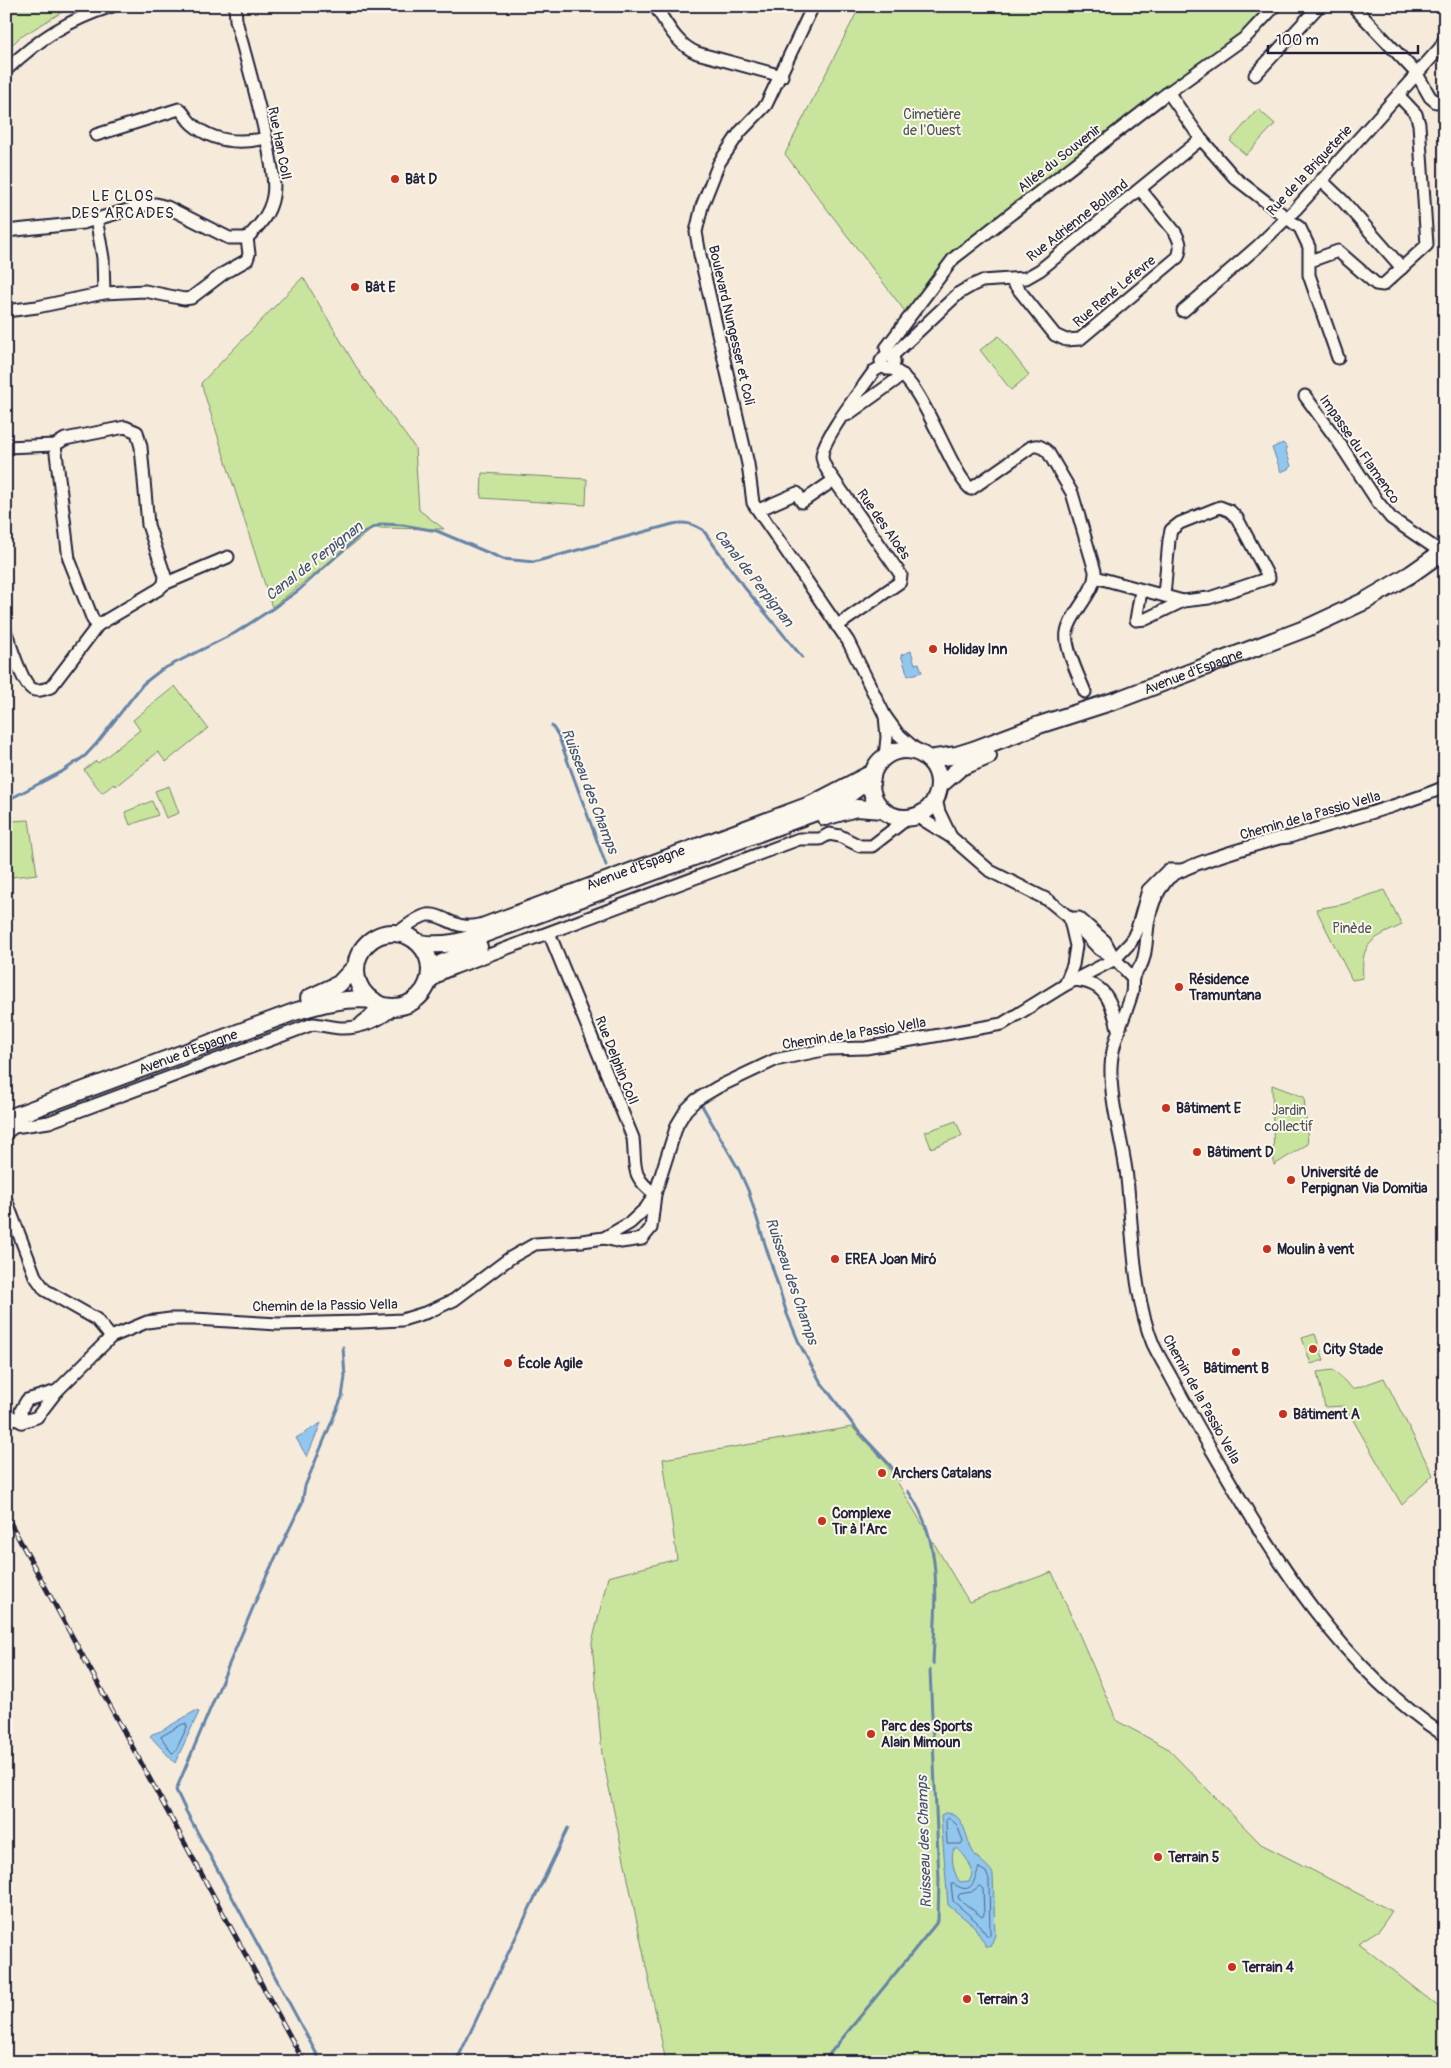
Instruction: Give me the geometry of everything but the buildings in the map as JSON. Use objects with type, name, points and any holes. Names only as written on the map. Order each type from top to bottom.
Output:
[{"type":"main road","name":"Avenue d'Espagne","points":[[924,756],[957,755],[973,750],[1307,628],[1365,600],[1443,554]]},
{"type":"main road","name":"Avenue d'Espagne","points":[[938,792],[961,766],[1298,640],[1362,612],[1422,578],[1443,554]]},
{"type":"main road","points":[[902,750],[924,756],[937,771],[938,792],[925,812],[913,817],[900,818],[885,811],[873,795],[873,774],[885,757],[902,750]]},
{"type":"main road","name":"Avenue d'Espagne","points":[[419,943],[441,946],[449,945],[487,934],[824,808],[844,798],[873,774]]},
{"type":"main road","name":"Avenue d'Espagne","points":[[429,979],[442,963],[461,954],[841,811],[856,808],[885,811]]},
{"type":"main road","points":[[397,933],[409,936],[419,943],[429,959],[429,979],[416,999],[408,1004],[395,1007],[375,1002],[360,985],[356,966],[362,950],[378,936],[397,933]]},
{"type":"main road","name":"Avenue d'Espagne","points":[[6,1110],[184,1042],[333,989],[356,966]]},
{"type":"main road","name":"Avenue d'Espagne","points":[[6,1119],[324,1003],[347,999],[375,1002]]},
{"type":"street","points":[[6,70],[32,46],[68,23],[112,6]]},
{"type":"street","name":"Rue Han Coll","points":[[236,6],[236,20],[266,138],[274,179],[273,196],[264,219],[247,238]]},
{"type":"street","points":[[655,6],[677,39],[687,49],[697,54],[782,76]]},
{"type":"street","name":"Boulevard Nungesser et Coli","points":[[813,6],[782,76],[766,105],[740,132],[719,163],[702,206],[696,232],[749,471],[753,503],[848,640],[885,716],[898,734],[924,756]]},
{"type":"street","name":"Allée du Souvenir","points":[[889,361],[886,348],[954,258],[1168,92],[1246,37],[1275,6]]},
{"type":"street","points":[[1255,75],[1319,6]]},
{"type":"street","points":[[1353,6],[1418,74],[1430,97],[1436,102],[1445,100]]},
{"type":"street","name":"Rue de la Briqueterie","points":[[1183,311],[1257,247],[1296,209],[1418,74],[1440,48],[1445,38]]},
{"type":"street","points":[[1168,92],[1201,139],[1235,178],[1300,228],[1309,247],[1309,275],[1338,358]]},
{"type":"street","points":[[1310,261],[1338,251],[1376,284],[1383,285],[1427,245],[1419,124],[1416,114],[1398,95]]},
{"type":"street","points":[[96,135],[179,109],[184,112],[190,122],[201,130],[228,142],[247,142],[266,138]]},
{"type":"street","name":"Rue Adrienne Bolland","points":[[889,361],[960,293],[982,281],[1026,278],[1040,270],[1201,139]]},
{"type":"street","points":[[1321,180],[1344,201],[1402,268]]},
{"type":"street","name":"Rue René Lefevre","points":[[1011,280],[1055,335],[1066,340],[1080,339],[1178,257],[1181,249],[1180,239],[1140,189]]},
{"type":"street","points":[[6,231],[83,223],[96,218],[156,204],[168,207],[229,238],[247,238],[249,254],[247,260],[224,273],[191,298],[184,300],[145,290],[104,293],[37,307],[6,311]]},
{"type":"street","points":[[96,218],[103,258],[104,293]]},
{"type":"street","points":[[889,361],[903,375],[935,423],[959,475],[964,484],[971,489],[1035,445],[1042,447],[1048,452],[1072,493],[1095,571],[1096,577],[1072,620],[1067,633],[1069,649],[1085,692],[1098,705]]},
{"type":"street","name":"Rue des Aloès","points":[[837,626],[900,582],[900,575],[834,480],[822,458],[824,447],[831,432],[842,419],[874,371],[889,361]]},
{"type":"street","name":"Rue des Aloès","points":[[842,419],[903,375]]},
{"type":"street","name":"Impasse du Flamenco","points":[[1305,396],[1338,441],[1377,501],[1391,518],[1443,554]]},
{"type":"street","points":[[6,447],[55,445],[65,439],[125,427],[137,432],[141,447],[148,525],[165,576],[164,584]]},
{"type":"street","points":[[55,445],[69,559],[94,620],[98,625]]},
{"type":"street","name":"Boulevard Nungesser et Coli","points":[[749,471],[768,526]]},
{"type":"street","points":[[763,508],[796,493],[802,502],[834,480]]},
{"type":"street","points":[[1141,591],[1136,620],[1146,619],[1182,601],[1209,598],[1269,578],[1237,518],[1220,507],[1180,523],[1171,530],[1164,596]]},
{"type":"street","points":[[6,633],[21,673],[32,688],[42,690],[51,687],[98,625],[159,590],[164,584],[228,557]]},
{"type":"street","points":[[1096,577],[1182,601]]},
{"type":"street","points":[[1079,712],[1085,692]]},
{"type":"street","name":"Boulevard Nungesser et Coli","points":[[885,716],[887,737],[885,757]]},
{"type":"street","name":"Avenue d'Espagne","points":[[397,933],[426,916],[434,916],[463,928],[483,924],[806,804],[864,774],[873,774]]},
{"type":"street","name":"Chemin de la Passio Vella","points":[[1445,787],[1428,795],[1380,811],[1289,837],[1279,838],[1183,870],[1168,879],[1155,899],[1148,924],[1146,951],[1142,963],[1133,978],[1132,991],[1118,1029],[1111,1066],[1112,1089],[1131,1210],[1139,1288],[1143,1312],[1153,1344],[1182,1399],[1255,1525],[1314,1610],[1363,1667],[1395,1699],[1420,1720],[1445,1736]]},
{"type":"street","points":[[938,792],[939,812],[951,837]]},
{"type":"street","points":[[885,811],[888,832]]},
{"type":"street","points":[[429,979],[705,872],[799,839],[820,839],[829,834],[840,836],[860,846],[872,846],[888,832],[913,817],[951,837],[990,871],[1048,900],[1070,918],[1076,946],[1069,982],[1088,982],[1102,991],[1109,999],[1113,1008],[1118,1029]]},
{"type":"street","name":"Chemin de la Passio Vella","points":[[22,1422],[37,1417],[57,1392],[111,1337],[148,1322],[170,1319],[278,1324],[402,1320],[428,1312],[454,1300],[510,1258],[536,1244],[604,1238],[630,1223],[646,1208],[655,1194],[677,1124],[691,1104],[718,1086],[775,1060],[810,1052],[828,1049],[866,1048],[1002,1024],[1069,982],[1115,959],[1131,942],[1137,929],[1148,890],[1168,870],[1183,870]]},
{"type":"street","points":[[1070,918],[1079,918],[1105,941],[1115,959],[1133,978]]},
{"type":"street","name":"Rue Delphin Coll","points":[[549,933],[633,1138],[636,1174],[642,1185],[655,1194]]},
{"type":"street","points":[[357,1025],[371,1015],[375,1002]]},
{"type":"street","name":"Avenue d'Espagne","points":[[6,1133],[14,1127],[49,1122],[313,1024],[342,1028],[357,1025],[376,1020],[395,1007]]},
{"type":"street","points":[[179,1055],[222,1045],[233,1045],[246,1050]]},
{"type":"street","points":[[604,1238],[621,1242],[642,1238],[651,1228],[655,1194]]},
{"type":"street","points":[[6,1200],[35,1276],[45,1290],[96,1319],[111,1337]]},
{"type":"street","points":[[22,1422],[21,1410],[27,1400],[57,1392]]},
{"type":"street","points":[[6,1414],[22,1422]]},
{"type":"green space","points":[[6,6],[72,6],[19,38],[6,51]]},
{"type":"green space","name":"Cimetière de l'Ouest","points":[[860,6],[1265,6],[1238,36],[1046,178],[952,255],[907,314],[785,154]]},
{"type":"green space","points":[[1258,109],[1275,124],[1246,155],[1230,141]]},
{"type":"green space","points":[[303,277],[361,375],[415,448],[419,510],[444,529],[374,528],[272,607],[201,383]]},
{"type":"green space","points":[[999,336],[1029,375],[1011,390],[980,350]]},
{"type":"green space","points":[[482,473],[587,479],[586,505],[481,498]]},
{"type":"green space","points":[[175,686],[208,728],[166,762],[158,752],[116,786],[114,784],[102,793],[84,770],[96,761],[98,763],[140,730],[133,720]]},
{"type":"green space","points":[[169,786],[179,813],[166,818],[155,791]]},
{"type":"green space","points":[[152,801],[158,815],[130,825],[125,812]]},
{"type":"green space","points":[[29,820],[37,874],[12,877],[6,841],[6,823]]},
{"type":"green space","name":"Pinède","points":[[1384,890],[1402,925],[1370,943],[1364,956],[1363,978],[1352,980],[1316,909],[1344,904]]},
{"type":"green space","name":"Jardin collectif","points":[[1272,1085],[1304,1097],[1308,1144],[1274,1165]]},
{"type":"green space","points":[[956,1121],[962,1136],[931,1148],[925,1132]]},
{"type":"green space","name":"City Stade","points":[[1315,1334],[1324,1360],[1311,1364],[1302,1338]]},
{"type":"green space","points":[[1333,1370],[1353,1389],[1384,1378],[1433,1475],[1402,1505],[1345,1406],[1325,1407],[1317,1372]]},
{"type":"green space","name":"Parc des Sports Alain Mimoun","points":[[852,1427],[886,1463],[969,1602],[1052,1572],[1117,1721],[1167,1748],[1261,1844],[1392,1911],[1379,1930],[1358,1943],[1445,2012],[1445,2062],[666,2062],[602,1754],[592,1643],[608,1577],[677,1559],[663,1459]]},
{"type":"water","points":[[1283,443],[1287,448],[1286,451],[1291,466],[1281,472],[1272,448]]},
{"type":"water","points":[[911,651],[915,664],[919,663],[922,672],[908,676],[901,655]]},
{"type":"water","points":[[321,1423],[307,1457],[296,1438]]},
{"type":"water","points":[[195,1711],[199,1712],[175,1763],[150,1736]]},
{"type":"water","points":[[945,1813],[952,1814],[960,1820],[974,1853],[993,1874],[995,1935],[990,1947],[986,1946],[974,1926],[948,1905],[941,1815]],"holes":[[[954,1849],[958,1849],[971,1868],[972,1872],[969,1881],[960,1882],[954,1871],[953,1852]]]},
{"type":"waterway","name":"Canal de Perpignan","points":[[6,801],[63,771],[85,756],[143,684],[161,670],[235,633],[272,609],[299,590],[359,536],[383,524],[403,525],[437,531],[503,559],[534,562],[673,524],[692,524],[703,530],[744,587],[802,657]]},
{"type":"waterway","name":"Ruisseau des Champs","points":[[552,726],[558,735],[606,865]]},
{"type":"waterway","name":"Ruisseau des Champs","points":[[700,1102],[739,1170],[748,1190],[787,1314],[800,1345],[820,1381],[858,1431],[889,1464],[900,1479]]},
{"type":"waterway","points":[[321,2062],[176,1790],[265,1579],[302,1503],[305,1486],[342,1397],[345,1377],[343,1347]]},
{"type":"waterway","name":"Ruisseau des Champs","points":[[908,1491],[920,1511],[933,1553],[936,1597],[933,1664]]},
{"type":"waterway","name":"Ruisseau des Champs","points":[[823,2062],[938,1921],[939,1879],[930,1670]]},
{"type":"waterway","points":[[456,2062],[568,1828]]},
{"type":"railway","points":[[6,1515],[304,2062]]},
{"type":"place","name":"Bât D","points":[[395,179]]},
{"type":"place","name":"Bât E","points":[[355,287]]},
{"type":"place","name":"Holiday Inn","points":[[933,649]]},
{"type":"place","name":"Résidence Tramuntana","points":[[1179,987]]},
{"type":"place","name":"Bâtiment E","points":[[1166,1108]]},
{"type":"place","name":"Bâtiment D","points":[[1197,1152]]},
{"type":"place","name":"Université de Perpignan Via Domitia","points":[[1291,1180]]},
{"type":"place","name":"Moulin à vent","points":[[1267,1249]]},
{"type":"place","name":"EREA Joan Miró","points":[[835,1259]]},
{"type":"place","name":"City Stade","points":[[1313,1349]]},
{"type":"place","name":"Bâtiment B","points":[[1236,1352]]},
{"type":"place","name":"École Agile","points":[[508,1363]]},
{"type":"place","name":"Bâtiment A","points":[[1283,1414]]},
{"type":"place","name":"Archers Catalans","points":[[882,1473]]},
{"type":"place","name":"Complexe Tir à l'Arc","points":[[822,1521]]},
{"type":"place","name":"Parc des Sports Alain Mimoun","points":[[871,1734]]},
{"type":"place","name":"Terrain 5","points":[[1158,1857]]},
{"type":"place","name":"Terrain 4","points":[[1232,1967]]},
{"type":"place","name":"Terrain 3","points":[[967,1999]]},
{"type":"district","name":"LE CLOS DES ARCADES","points":[[123,204]]}]
